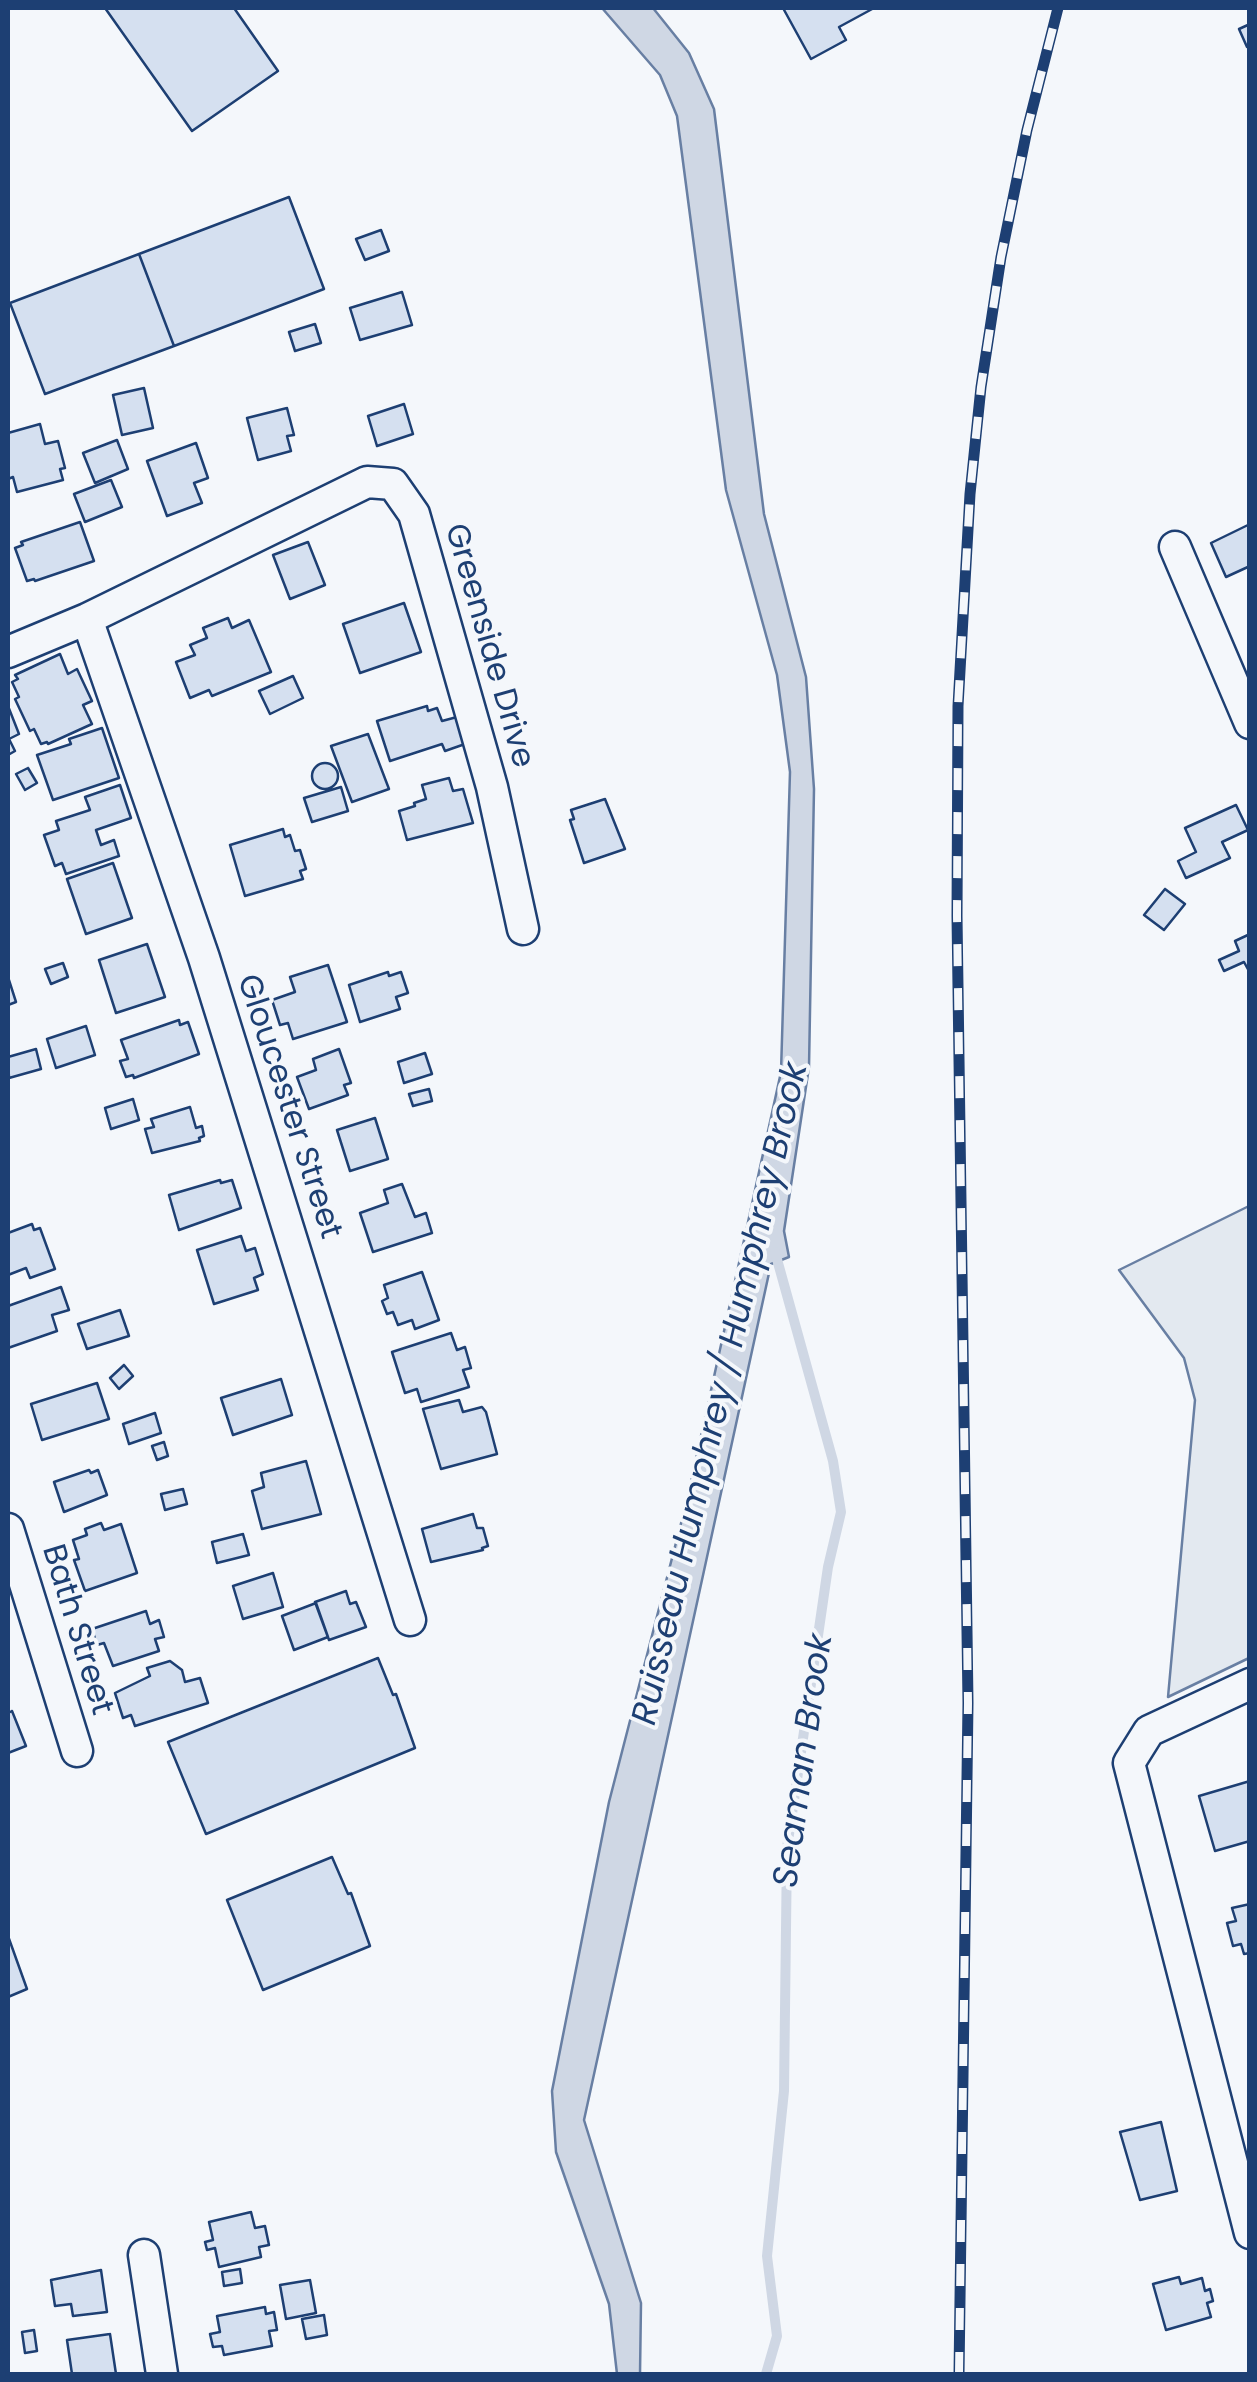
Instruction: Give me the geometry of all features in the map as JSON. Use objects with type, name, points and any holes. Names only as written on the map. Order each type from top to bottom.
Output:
[{"type":"street","name":"Greenside Drive","points":[[8,652],[87,619],[367,482],[392,484],[414,514],[492,788],[523,929]]},
{"type":"street","points":[[1175,547],[1250,723]]},
{"type":"street","name":"Gloucester Street","points":[[87,619],[210,976],[410,1620]]},
{"type":"street","name":"Bath Street","points":[[8,1529],[77,1751]]},
{"type":"street","points":[[1250,1684],[1149,1731],[1129,1762],[1250,2232]]},
{"type":"street","points":[[144,2255],[162,2374]]},
{"type":"shaded area","points":[[1249,1206],[1249,1658],[1168,1697],[1195,1400],[1184,1358],[1119,1270]]},
{"type":"water","name":"Ruisseau Humphrey / Humphrey Brook","points":[[602,8],[653,8],[689,53],[714,109],[764,514],[806,677],[814,789],[809,1067],[784,1231],[789,1257],[771,1264],[584,2120],[641,2303],[640,2374],[617,2374],[609,2304],[556,2152],[552,2091],[609,1802],[686,1504],[781,1072],[790,772],[777,675],[726,490],[677,116],[660,75]]},
{"type":"building","points":[[105,8],[234,8],[278,71],[192,131]]},
{"type":"building","points":[[783,8],[874,8],[839,27],[846,40],[811,59]]},
{"type":"building","points":[[1250,24],[1250,46],[1247,47],[1239,29]]},
{"type":"building","points":[[289,197],[324,289],[174,346],[139,254]]},
{"type":"building","points":[[381,230],[389,251],[365,260],[356,239]]},
{"type":"building","points":[[139,254],[174,346],[45,394],[10,303]]},
{"type":"building","points":[[402,292],[412,325],[360,340],[350,308]]},
{"type":"building","points":[[315,324],[321,343],[295,351],[289,332]]},
{"type":"building","points":[[144,388],[153,428],[122,435],[113,395]]},
{"type":"building","points":[[404,404],[413,434],[377,446],[368,416]]},
{"type":"building","points":[[287,408],[294,435],[287,436],[291,451],[258,460],[247,418]]},
{"type":"building","points":[[40,424],[45,444],[58,441],[65,468],[60,469],[63,480],[17,492],[13,477],[8,479],[8,433]]},
{"type":"building","points":[[117,440],[128,469],[95,483],[83,453]]},
{"type":"building","points":[[196,443],[208,478],[194,483],[202,503],[167,516],[147,461]]},
{"type":"building","points":[[111,480],[122,507],[85,522],[74,494]]},
{"type":"building","points":[[80,522],[94,561],[27,581],[15,548],[23,545],[21,542]]},
{"type":"building","points":[[1250,524],[1250,566],[1226,577],[1211,543]]},
{"type":"building","points":[[308,542],[325,585],[290,599],[273,555]]},
{"type":"building","points":[[404,603],[421,652],[360,673],[343,624]]},
{"type":"building","points":[[228,618],[232,628],[249,620],[271,672],[212,696],[209,690],[190,698],[176,662],[195,655],[190,645],[207,638],[203,628]]},
{"type":"building","points":[[60,654],[68,674],[77,669],[92,701],[83,705],[92,724],[41,744],[34,729],[30,731],[15,699],[19,697],[12,682],[18,679],[15,675]]},
{"type":"building","points":[[293,676],[303,698],[270,714],[259,691]]},
{"type":"building","points":[[8,706],[19,734],[9,739],[15,751],[8,755]]},
{"type":"building","points":[[427,706],[428,711],[437,708],[442,721],[457,717],[465,744],[445,751],[442,744],[390,761],[377,721]]},
{"type":"building","points":[[102,728],[119,778],[53,800],[37,755]]},
{"type":"building","points":[[368,734],[389,789],[352,802],[331,746]]},
{"type":"building","points":[[325,763],[334,767],[338,776],[334,785],[325,789],[316,785],[312,776],[316,767]]},
{"type":"building","points":[[28,768],[37,783],[25,790],[16,774]]},
{"type":"building","points":[[449,778],[453,791],[463,789],[473,823],[407,840],[399,811],[426,799],[422,785]]},
{"type":"building","points":[[120,785],[131,818],[96,830],[101,845],[114,840],[119,856],[66,874],[62,863],[55,866],[44,835],[59,830],[56,821],[90,810],[85,797]]},
{"type":"building","points":[[341,787],[348,811],[312,822],[304,798]]},
{"type":"building","points":[[605,799],[625,849],[584,863],[570,820],[574,819],[571,810]]},
{"type":"building","points":[[1236,805],[1248,830],[1222,842],[1230,858],[1186,878],[1178,861],[1196,852],[1185,828]]},
{"type":"building","points":[[283,829],[285,837],[290,835],[295,851],[300,850],[306,869],[300,871],[303,879],[245,896],[230,845]]},
{"type":"building","points":[[113,863],[132,918],[86,934],[67,879]]},
{"type":"building","points":[[1165,889],[1185,904],[1164,930],[1144,915]]},
{"type":"building","points":[[1250,934],[1250,973],[1244,962],[1224,971],[1219,960],[1239,951],[1235,941]]},
{"type":"building","points":[[147,944],[165,997],[116,1013],[99,960]]},
{"type":"building","points":[[63,963],[68,977],[51,984],[45,969]]},
{"type":"building","points":[[328,965],[347,1022],[293,1039],[288,1023],[280,1025],[272,1000],[295,992],[290,977]]},
{"type":"building","points":[[388,972],[389,976],[401,972],[408,993],[396,997],[400,1009],[360,1022],[349,985]]},
{"type":"building","points":[[8,977],[16,1002],[8,1005]]},
{"type":"building","points":[[179,1020],[180,1025],[188,1022],[199,1054],[134,1078],[126,1077],[120,1061],[128,1059],[121,1040]]},
{"type":"building","points":[[86,1026],[95,1055],[56,1068],[47,1039]]},
{"type":"building","points":[[36,1049],[41,1069],[9,1078],[8,1057]]},
{"type":"building","points":[[339,1049],[351,1083],[344,1085],[348,1095],[309,1109],[297,1077],[316,1070],[313,1059]]},
{"type":"building","points":[[425,1053],[432,1074],[404,1083],[398,1062]]},
{"type":"building","points":[[429,1089],[432,1101],[413,1106],[409,1094]]},
{"type":"building","points":[[133,1099],[139,1120],[111,1129],[105,1108]]},
{"type":"building","points":[[190,1107],[196,1128],[202,1126],[204,1136],[200,1141],[152,1153],[145,1129],[154,1127],[151,1119]]},
{"type":"building","points":[[375,1118],[388,1159],[350,1171],[337,1130]]},
{"type":"building","points":[[232,1180],[241,1208],[179,1230],[169,1195]]},
{"type":"building","points":[[402,1184],[415,1217],[426,1213],[432,1233],[373,1252],[360,1213],[388,1203],[384,1190]]},
{"type":"building","points":[[32,1224],[34,1230],[40,1228],[55,1269],[30,1278],[26,1268],[8,1275],[8,1233]]},
{"type":"building","points":[[241,1236],[246,1251],[255,1248],[263,1274],[254,1278],[258,1290],[214,1304],[197,1250]]},
{"type":"building","points":[[422,1272],[439,1320],[415,1329],[412,1320],[398,1325],[393,1312],[387,1314],[382,1301],[388,1298],[384,1285]]},
{"type":"building","points":[[61,1287],[69,1310],[52,1315],[57,1331],[8,1348],[8,1306]]},
{"type":"building","points":[[120,1310],[129,1336],[87,1349],[78,1324]]},
{"type":"building","points":[[451,1333],[457,1350],[465,1347],[471,1368],[463,1370],[469,1387],[421,1402],[417,1389],[405,1393],[392,1352]]},
{"type":"building","points":[[124,1365],[133,1376],[119,1389],[110,1378]]},
{"type":"building","points":[[281,1379],[292,1415],[233,1435],[221,1398]]},
{"type":"building","points":[[97,1383],[109,1419],[42,1440],[31,1404]]},
{"type":"building","points":[[459,1400],[463,1412],[482,1407],[486,1412],[497,1454],[441,1469],[423,1409]]},
{"type":"building","points":[[155,1413],[161,1433],[129,1444],[123,1424]]},
{"type":"building","points":[[164,1442],[168,1456],[157,1460],[152,1446]]},
{"type":"building","points":[[306,1461],[321,1514],[262,1529],[252,1491],[264,1487],[261,1473]]},
{"type":"building","points":[[98,1470],[107,1495],[64,1512],[54,1482]]},
{"type":"building","points":[[183,1489],[187,1504],[165,1510],[161,1494]]},
{"type":"building","points":[[473,1514],[477,1528],[483,1528],[488,1546],[431,1562],[422,1529]]},
{"type":"building","points":[[101,1523],[104,1530],[121,1524],[137,1573],[85,1591],[74,1560],[79,1559],[73,1540],[87,1535],[85,1529]]},
{"type":"building","points":[[243,1534],[249,1555],[217,1563],[212,1542]]},
{"type":"building","points":[[273,1573],[283,1607],[243,1619],[233,1586]]},
{"type":"building","points":[[346,1591],[350,1604],[356,1602],[366,1627],[329,1640],[315,1602]]},
{"type":"building","points":[[316,1603],[328,1637],[294,1650],[282,1616]]},
{"type":"building","points":[[146,1611],[150,1624],[159,1620],[164,1637],[155,1639],[159,1651],[113,1666],[104,1643],[97,1645],[92,1629]]},
{"type":"building","points":[[378,1658],[415,1748],[206,1834],[168,1742]]},
{"type":"building","points":[[170,1661],[182,1670],[185,1682],[200,1678],[208,1703],[135,1726],[131,1715],[123,1718],[115,1693],[150,1676],[147,1668]]},
{"type":"building","points":[[12,1711],[26,1746],[8,1753],[8,1713]]},
{"type":"building","points":[[1250,1781],[1250,1841],[1215,1851],[1199,1796]]},
{"type":"building","points":[[332,1857],[348,1894],[351,1893],[370,1946],[263,1990],[227,1900]]},
{"type":"building","points":[[1250,1904],[1250,1953],[1244,1954],[1241,1944],[1233,1946],[1227,1923],[1236,1921],[1232,1908]]},
{"type":"building","points":[[8,1936],[27,1989],[8,1997]]},
{"type":"building","points":[[1161,2122],[1177,2191],[1140,2200],[1120,2132]]},
{"type":"building","points":[[251,2212],[255,2228],[265,2226],[269,2245],[259,2247],[261,2257],[219,2267],[215,2248],[207,2250],[205,2242],[213,2240],[209,2222]]},
{"type":"building","points":[[240,2269],[242,2283],[224,2286],[222,2272]]},
{"type":"building","points":[[101,2270],[107,2312],[73,2316],[71,2304],[55,2306],[51,2280]]},
{"type":"building","points":[[1179,2277],[1181,2284],[1202,2278],[1213,2301],[1207,2303],[1211,2317],[1166,2330],[1153,2284]]},
{"type":"building","points":[[310,2280],[316,2313],[286,2319],[280,2285]]},
{"type":"building","points":[[265,2307],[266,2314],[274,2312],[277,2330],[269,2331],[272,2346],[224,2355],[222,2346],[213,2347],[210,2334],[220,2332],[217,2316]]},
{"type":"building","points":[[324,2315],[327,2335],[306,2339],[302,2319]]},
{"type":"building","points":[[34,2330],[37,2351],[25,2353],[22,2332]]},
{"type":"building","points":[[110,2334],[116,2374],[72,2374],[67,2340]]},
{"type":"waterway","name":"Seaman Brook","points":[[766,2374],[777,2336],[767,2256],[784,2091],[787,1848],[828,1567],[841,1512],[833,1461],[775,1252]]},
{"type":"railway","points":[[959,2374],[968,1703],[957,916],[958,706],[970,494],[981,387],[1001,257],[1058,8]]}]
